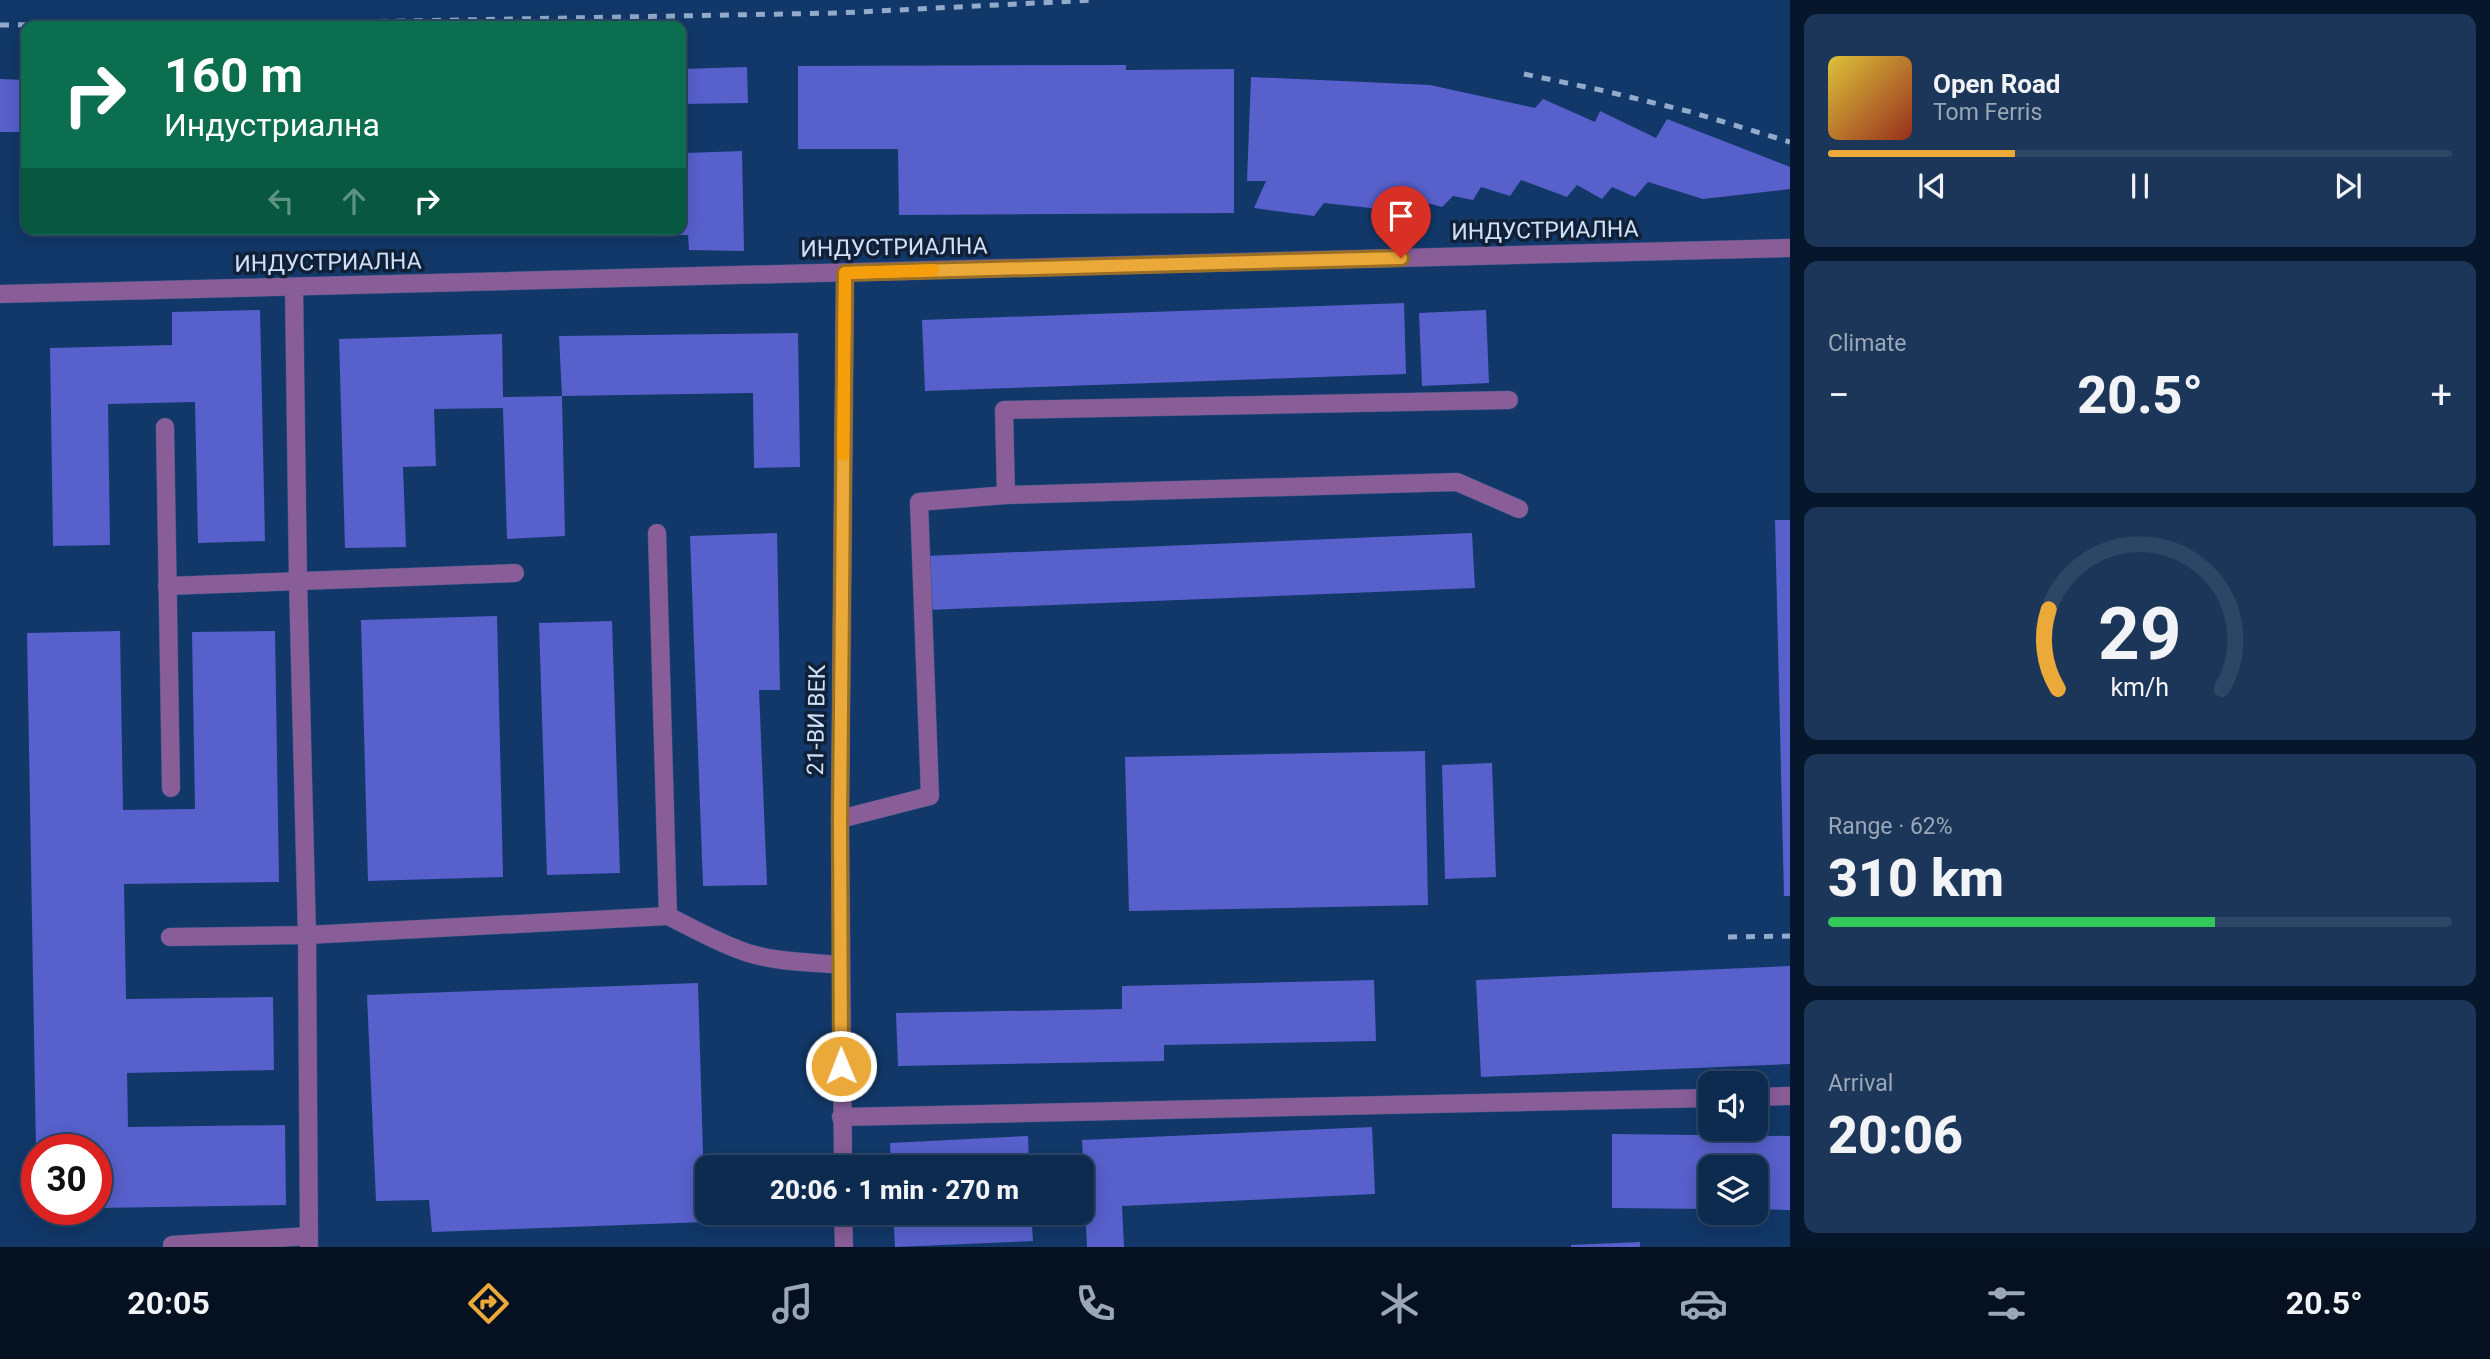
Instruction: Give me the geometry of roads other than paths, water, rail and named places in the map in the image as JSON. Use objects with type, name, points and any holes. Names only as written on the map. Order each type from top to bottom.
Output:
[{"type":"street","name":"ИНДУСТРИАЛНА","points":[[0,294],[1790,248]]},
{"type":"street","name":"21-ВИ ВЕК","points":[[842,1155],[840,819],[845,273]]},
{"type":"street","points":[[172,1245],[309,1242],[307,934],[294,287]]},
{"type":"street","points":[[1006,495],[1004,410],[1509,400]]},
{"type":"street","points":[[165,428],[171,788]]},
{"type":"street","points":[[840,819],[930,796],[919,502],[1006,495],[1457,482],[1519,509]]},
{"type":"street","points":[[657,533],[668,916]]},
{"type":"street","points":[[167,586],[515,573]]},
{"type":"street","points":[[170,937],[307,934],[668,916],[714,940],[748,953],[788,961],[840,965]]},
{"type":"street","points":[[1768,1097],[1790,1096]]},
{"type":"street","points":[[842,1117],[1698,1098]]},
{"type":"street","points":[[844,1225],[844,1247]]},
{"type":"railway","points":[[405,21],[838,13],[1096,0]]},
{"type":"railway","points":[[0,25],[21,25]]},
{"type":"railway","points":[[1524,74],[1691,112],[1790,142]]},
{"type":"railway","points":[[1728,937],[1790,936]]}]
